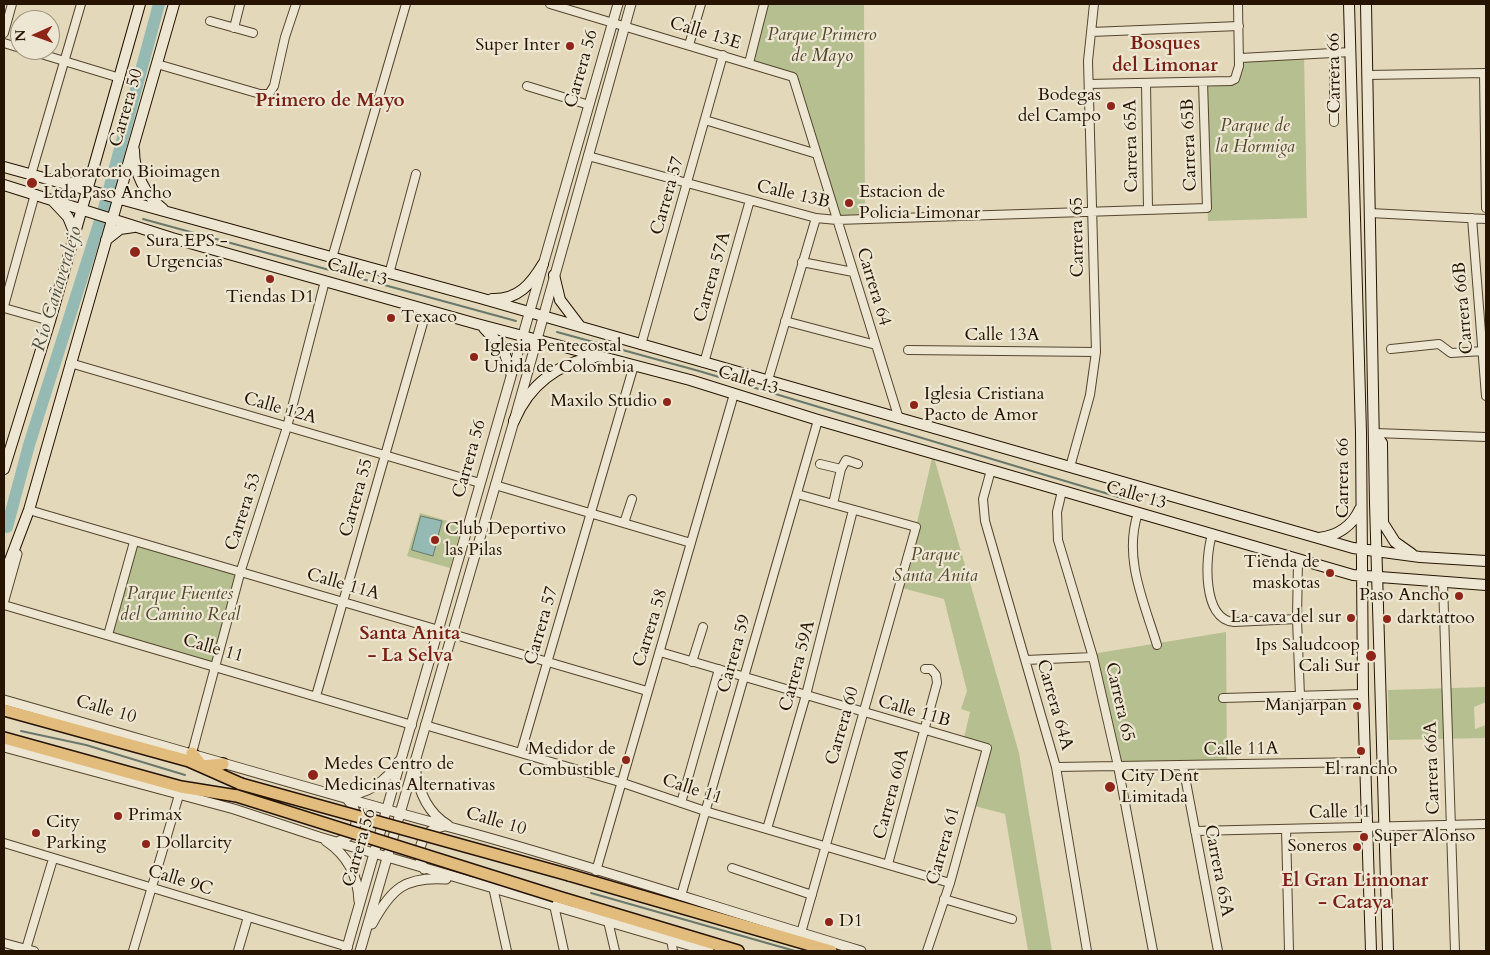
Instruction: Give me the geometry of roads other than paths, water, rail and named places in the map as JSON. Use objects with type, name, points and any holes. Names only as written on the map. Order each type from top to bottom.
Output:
[{"type":"main road","name":"Carrera 50","points":[[4,469],[8,439],[50,322],[75,234],[91,192],[94,169],[140,4]]},
{"type":"main road","name":"Carrera 50","points":[[4,573],[29,510],[105,241],[115,198],[135,141],[174,4]]},
{"type":"main road","name":"Carrera 66","points":[[1350,4],[1362,503],[1360,576],[1371,951]]},
{"type":"main road","name":"Carrera 66","points":[[1366,4],[1374,433],[1388,951]]},
{"type":"main road","points":[[1350,28],[1358,24],[1366,28]]},
{"type":"main road","points":[[1353,136],[1369,136]]},
{"type":"main road","points":[[135,141],[135,163],[142,184],[154,202],[166,211]]},
{"type":"main road","name":"Calle 13","points":[[4,167],[480,298],[1317,538],[1377,552],[1486,561]]},
{"type":"main road","points":[[63,184],[82,180],[94,169]]},
{"type":"main road","name":"Calle 13","points":[[4,185],[325,281],[535,340],[634,365],[1298,560],[1360,576],[1443,584],[1486,585]]},
{"type":"main road","points":[[50,198],[68,217],[75,234]]},
{"type":"main road","points":[[137,226],[130,220],[129,213],[132,207],[138,204]]},
{"type":"main road","points":[[105,241],[120,229],[137,226]]},
{"type":"main road","points":[[480,298],[499,299],[514,295],[532,282],[543,264]]},
{"type":"main road","points":[[554,275],[560,300],[579,326]]},
{"type":"main road","points":[[1358,316],[1372,316]]},
{"type":"main road","points":[[477,324],[491,333],[498,342],[507,356],[511,373]]},
{"type":"main road","points":[[514,421],[530,393],[549,375],[572,363],[599,357]]},
{"type":"main road","points":[[1374,433],[1382,443],[1383,523],[1398,545],[1420,557]]},
{"type":"main road","points":[[1317,538],[1333,535],[1345,528],[1354,519],[1362,503]]},
{"type":"main road","name":"Calle 10","points":[[4,710],[202,766],[241,784],[569,875],[591,873],[795,934],[831,951]]},
{"type":"main road","points":[[4,738],[81,764],[180,791],[237,796],[594,914],[738,951]]},
{"type":"main road","points":[[192,753],[202,766],[223,764]]},
{"type":"street","points":[[4,33],[5,22],[12,4]]},
{"type":"street","points":[[31,175],[81,4]]},
{"type":"street","points":[[234,28],[240,4]]},
{"type":"street","points":[[157,64],[260,94],[269,94],[274,86],[285,37],[296,4]]},
{"type":"street","points":[[332,258],[406,4]]},
{"type":"street","name":"Calle 13E","points":[[550,4],[793,77]]},
{"type":"street","name":"Carrera 56","points":[[360,951],[387,857],[388,810],[511,373],[618,4]]},
{"type":"street","name":"Carrera 56","points":[[347,949],[376,854],[400,813],[514,421],[535,340],[631,4]]},
{"type":"street","points":[[689,45],[701,4]]},
{"type":"street","points":[[749,63],[764,4]]},
{"type":"street","name":"Carrera 65","points":[[1070,468],[1090,395],[1096,352],[1088,61],[1094,4]]},
{"type":"street","points":[[1089,84],[1231,81],[1238,74],[1240,58],[1238,4]]},
{"type":"street","points":[[210,20],[253,33]]},
{"type":"street","points":[[1091,32],[1239,26]]},
{"type":"street","points":[[1240,58],[1351,52]]},
{"type":"street","points":[[1334,53],[1334,122]]},
{"type":"street","name":"Carrera 57","points":[[641,345],[723,55]]},
{"type":"street","points":[[60,60],[120,78]]},
{"type":"street","points":[[1367,75],[1485,73],[1486,208]]},
{"type":"street","name":"Carrera 64","points":[[793,77],[899,419]]},
{"type":"street","name":"Carrera 65B","points":[[1203,82],[1208,208]]},
{"type":"street","name":"Carrera 65A","points":[[1146,83],[1148,209]]},
{"type":"street","points":[[528,86],[589,105]]},
{"type":"street","points":[[704,120],[816,154]]},
{"type":"street","name":"Calle 13B","points":[[588,156],[816,218],[837,220],[1208,208]]},
{"type":"street","points":[[388,274],[416,174]]},
{"type":"street","points":[[35,194],[4,307],[50,322]]},
{"type":"street","name":"Carrera 57A","points":[[704,363],[750,200]]},
{"type":"street","points":[[1370,213],[1486,219]]},
{"type":"street","points":[[768,380],[816,218]]},
{"type":"street","name":"Carrera 66B","points":[[1472,218],[1486,396]]},
{"type":"street","points":[[802,262],[853,272]]},
{"type":"street","name":"Carrera 53","points":[[192,753],[241,570],[287,426],[325,281]]},
{"type":"street","name":"Carrera 55","points":[[316,696],[427,309]]},
{"type":"street","points":[[785,321],[876,345]]},
{"type":"street","points":[[1391,349],[1439,344],[1451,353],[1483,352]]},
{"type":"street","name":"Calle 13A","points":[[908,350],[1096,352]]},
{"type":"street","name":"Calle 12A","points":[[70,364],[480,483]]},
{"type":"street","name":"Carrera 57","points":[[521,752],[634,365]]},
{"type":"street","name":"Carrera 58","points":[[591,873],[623,782],[647,690],[660,652],[734,394]]},
{"type":"street","name":"Carrera 59","points":[[680,896],[818,420]]},
{"type":"street","points":[[1374,433],[1486,437]]},
{"type":"street","points":[[833,504],[841,469],[846,460],[858,464]]},
{"type":"street","points":[[820,464],[841,469]]},
{"type":"street","name":"Carrera 64A","points":[[990,470],[983,499],[985,521],[1056,767],[1087,951]]},
{"type":"street","points":[[495,485],[691,543]]},
{"type":"street","name":"Carrera 65","points":[[1062,491],[1057,512],[1058,540],[1094,658],[1118,766],[1153,951]]},
{"type":"street","points":[[796,494],[854,510]]},
{"type":"street","points":[[624,522],[632,499]]},
{"type":"street","name":"Calle 11A","points":[[29,510],[134,542],[241,570],[647,690]]},
{"type":"street","name":"Carrera 50","points":[[4,600],[29,510]]},
{"type":"street","name":"Carrera 60","points":[[795,934],[812,895],[916,527],[854,510]]},
{"type":"street","name":"Carrera 59A","points":[[767,829],[806,696],[854,510]]},
{"type":"street","points":[[1138,513],[1132,533],[1132,562],[1157,645]]},
{"type":"street","points":[[1212,535],[1206,568],[1210,593],[1219,616],[1225,622],[1297,619]]},
{"type":"street","points":[[108,635],[134,542]]},
{"type":"street","points":[[1298,560],[1297,619],[1300,696]]},
{"type":"street","name":"Carrera 66A","points":[[1443,584],[1455,951]]},
{"type":"street","name":"Calle 11","points":[[4,605],[412,725]]},
{"type":"street","points":[[692,662],[703,627]]},
{"type":"street","name":"Calle 11B","points":[[660,652],[986,748]]},
{"type":"street","points":[[1026,660],[1094,658]]},
{"type":"street","points":[[681,803],[719,669]]},
{"type":"street","name":"Carrera 60A","points":[[888,864],[937,683],[936,675],[931,669],[925,669]]},
{"type":"street","points":[[1223,698],[1363,694]]},
{"type":"street","points":[[4,696],[17,704]]},
{"type":"street","name":"Calle 10","points":[[4,700],[192,753],[223,764],[457,829],[591,873],[680,896],[795,934],[861,951]]},
{"type":"street","name":"Calle 11","points":[[425,725],[623,782],[705,811],[950,883]]},
{"type":"street","points":[[331,794],[360,793],[372,788],[393,771],[408,740]]},
{"type":"street","points":[[4,748],[81,764]]},
{"type":"street","name":"Carrera 61","points":[[927,951],[950,883],[986,748]]},
{"type":"street","points":[[417,752],[417,779],[426,804],[446,824],[457,829]]},
{"type":"street","name":"Calle 11A","points":[[1056,767],[1365,762]]},
{"type":"street","name":"Carrera 65A","points":[[1183,766],[1218,951]]},
{"type":"street","points":[[133,951],[180,791],[319,837],[467,881],[554,900],[564,951]]},
{"type":"street","points":[[337,842],[351,835],[358,821],[354,806],[348,799]]},
{"type":"street","points":[[359,802],[376,818],[400,854],[420,867]]},
{"type":"street","points":[[348,845],[367,844],[408,825],[428,821]]},
{"type":"street","name":"Calle 11","points":[[1195,831],[1486,824]]},
{"type":"street","points":[[420,867],[420,844],[427,834],[444,826]]},
{"type":"street","points":[[1286,829],[1289,951]]},
{"type":"street","points":[[319,837],[340,853],[352,869],[359,895],[358,915]]},
{"type":"street","name":"Calle 9C","points":[[4,843],[347,949]]},
{"type":"street","points":[[4,943],[30,950],[53,859]]},
{"type":"street","points":[[732,868],[812,895]]},
{"type":"street","points":[[364,939],[384,902],[402,886],[424,878],[467,881]]},
{"type":"street","points":[[493,887],[507,951]]},
{"type":"street","points":[[944,899],[1012,919]]},
{"type":"street","points":[[594,914],[608,921],[709,951]]},
{"type":"street","points":[[238,951],[248,917]]},
{"type":"street","points":[[608,921],[615,951]]},
{"type":"street","points":[[671,939],[674,951]]},
{"type":"water","points":[[421,516],[442,521],[433,556],[412,550]]},
{"type":"waterway","name":"Río Cañaveralejo","points":[[7,527],[29,445],[104,208],[159,4]]},
{"type":"waterway","points":[[143,219],[516,321]]},
{"type":"waterway","points":[[557,332],[699,371],[1125,499]]},
{"type":"waterway","points":[[21,731],[86,745],[185,775]]},
{"type":"waterway","points":[[591,893],[795,951]]},
{"type":"place","name":"Super Inter","points":[[570,46]]},
{"type":"place","name":"Bodegas del Campo","points":[[1111,106]]},
{"type":"place","name":"Laboratorio Bioimagen Ltda Paso Ancho","points":[[32,183]]},
{"type":"place","name":"Estacion de Policia Limonar","points":[[849,203]]},
{"type":"place","name":"Sura EPS - Urgencias","points":[[135,252]]},
{"type":"place","name":"Tiendas D1","points":[[270,279]]},
{"type":"place","name":"Texaco","points":[[391,318]]},
{"type":"place","name":"Iglesia Pentecostal Unida de Colombia","points":[[474,357]]},
{"type":"place","name":"Maxilo Studio","points":[[667,402]]},
{"type":"place","name":"Iglesia Cristiana Pacto de Amor","points":[[914,405]]},
{"type":"place","name":"Club Deportivo las Pilas","points":[[435,540]]},
{"type":"place","name":"Tienda de maskotas","points":[[1330,573]]},
{"type":"place","name":"Paso Ancho","points":[[1459,596]]},
{"type":"place","name":"La cava del sur","points":[[1351,618]]},
{"type":"place","name":"darktattoo","points":[[1387,619]]},
{"type":"place","name":"Ips Saludcoop Cali Sur","points":[[1371,656]]},
{"type":"place","name":"Manjarpan","points":[[1357,706]]},
{"type":"place","name":"El rancho","points":[[1361,751]]},
{"type":"place","name":"Medidor de Combustible","points":[[626,760]]},
{"type":"place","name":"Medes Centro de Medicinas Alternativas","points":[[313,775]]},
{"type":"place","name":"City Dent Limitada","points":[[1110,787]]},
{"type":"place","name":"Primax","points":[[118,816]]},
{"type":"place","name":"City Parking","points":[[36,833]]},
{"type":"place","name":"Super Alonso","points":[[1364,837]]},
{"type":"place","name":"Dollarcity","points":[[146,844]]},
{"type":"place","name":"Soneros","points":[[1357,847]]},
{"type":"place","name":"D1","points":[[829,922]]},
{"type":"district","name":"Bosques del Limonar","points":[[1165,56]]},
{"type":"district","name":"Primero de Mayo","points":[[330,102]]},
{"type":"district","name":"Santa Anita - La Selva","points":[[410,646]]},
{"type":"district","name":"El Gran Limonar - Cataya","points":[[1355,893]]},
{"type":"park label","name":"Parque Primero de Mayo","points":[[822,46]]},
{"type":"park label","name":"Parque de la Hormiga","points":[[1255,137]]},
{"type":"park label","name":"Parque Santa Anita","points":[[935,566]]},
{"type":"park label","name":"Parque Fuentes del Camino Real","points":[[180,605]]}]
